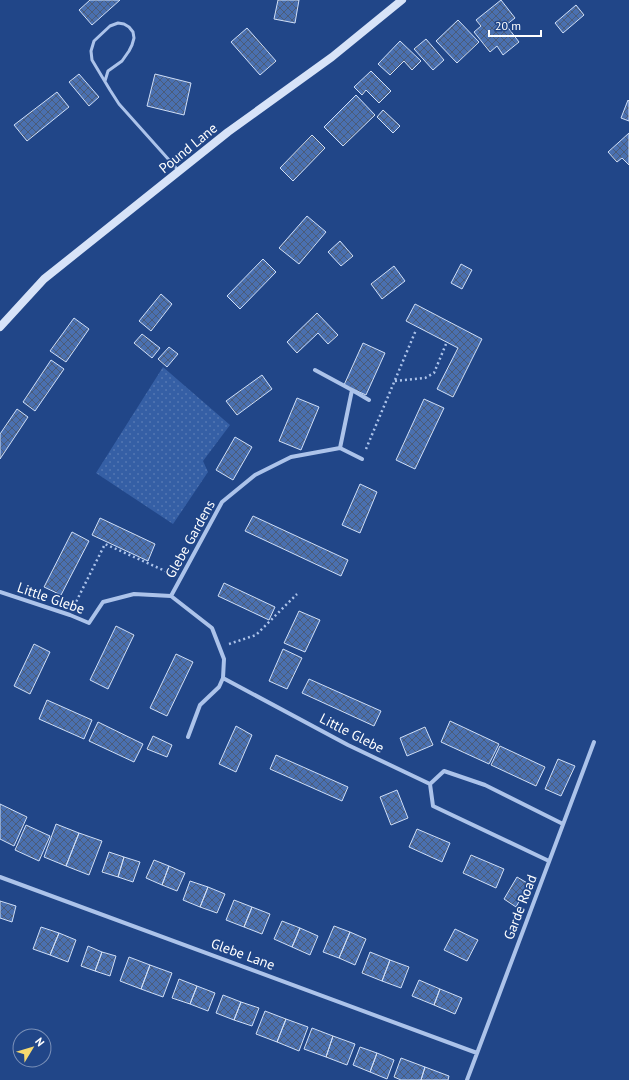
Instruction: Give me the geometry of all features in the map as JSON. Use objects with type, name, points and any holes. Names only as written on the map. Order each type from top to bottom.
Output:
[{"type":"street","name":"Pound Lane","points":[[0,327],[44,279],[228,132],[332,57],[402,0]]},
{"type":"street","points":[[315,370],[369,400]]},
{"type":"street","points":[[352,390],[340,448],[362,459]]},
{"type":"street","name":"Glebe Gardens","points":[[171,596],[222,502],[256,475],[291,457],[340,448]]},
{"type":"street","name":"Little Glebe","points":[[0,592],[89,622],[102,602],[134,594],[171,596]]},
{"type":"street","points":[[171,596],[212,628],[224,658],[223,678],[219,687],[200,705],[188,737]]},
{"type":"street","name":"Little Glebe","points":[[223,678],[348,745],[430,784]]},
{"type":"street","name":"Garde Road","points":[[467,1080],[594,742]]},
{"type":"street","points":[[549,860],[433,806],[430,784],[444,771],[484,785],[563,824]]},
{"type":"street","name":"Glebe Lane","points":[[0,877],[477,1053]]},
{"type":"lane","points":[[105,81],[108,71],[122,61],[132,45],[134,38],[132,32],[129,27],[124,24],[118,23],[110,26],[94,41],[91,51],[92,60],[119,104],[179,171]]},
{"type":"path","points":[[362,459],[416,330]]},
{"type":"path","points":[[394,381],[425,378],[434,373],[446,344]]},
{"type":"path","points":[[70,615],[105,544],[181,578]]},
{"type":"path","points":[[219,647],[256,635],[297,594]]},
{"type":"shaded area","points":[[163,367],[230,425],[203,461],[208,472],[173,524],[96,473]]},
{"type":"building","points":[[90,0],[120,0],[92,25],[79,10]]},
{"type":"building","points":[[278,0],[299,0],[295,23],[274,19]]},
{"type":"building","points":[[501,0],[515,18],[506,25],[519,42],[503,55],[497,46],[490,52],[474,32],[481,26],[476,20]]},
{"type":"building","points":[[576,5],[584,15],[563,33],[555,23]]},
{"type":"building","points":[[458,20],[479,42],[457,63],[436,41]]},
{"type":"building","points":[[247,28],[276,61],[260,75],[231,42]]},
{"type":"building","points":[[426,39],[444,60],[433,70],[414,49]]},
{"type":"building","points":[[400,41],[421,61],[412,70],[404,61],[390,75],[378,64]]},
{"type":"building","points":[[371,71],[391,91],[379,103],[366,90],[362,95],[354,87]]},
{"type":"building","points":[[79,74],[99,97],[89,106],[69,82]]},
{"type":"building","points":[[155,74],[191,83],[184,115],[147,106]]},
{"type":"building","points":[[57,92],[69,107],[27,141],[14,125]]},
{"type":"building","points":[[356,95],[375,115],[343,146],[324,127]]},
{"type":"building","points":[[628,100],[629,101],[629,121],[621,118]]},
{"type":"building","points":[[383,110],[400,126],[393,133],[377,117]]},
{"type":"building","points":[[629,133],[629,165],[622,158],[617,162],[608,152]]},
{"type":"building","points":[[312,135],[325,148],[293,181],[280,168]]},
{"type":"building","points":[[307,216],[326,232],[299,264],[279,248]]},
{"type":"building","points":[[340,241],[353,256],[341,266],[328,252]]},
{"type":"building","points":[[263,259],[276,272],[240,309],[227,296]]},
{"type":"building","points":[[461,264],[472,270],[462,289],[451,283]]},
{"type":"building","points":[[394,266],[405,281],[382,299],[371,284]]},
{"type":"building","points":[[161,294],[172,304],[151,331],[139,321]]},
{"type":"building","points":[[415,304],[482,339],[453,397],[437,389],[458,348],[406,321]]},
{"type":"building","points":[[317,313],[338,335],[328,344],[318,333],[297,353],[287,342]]},
{"type":"building","points":[[74,318],[89,329],[66,362],[50,351]]},
{"type":"building","points":[[142,334],[160,348],[152,358],[134,343]]},
{"type":"building","points":[[363,343],[385,353],[366,395],[344,385]]},
{"type":"building","points":[[169,347],[178,354],[167,367],[158,359]]},
{"type":"building","points":[[51,360],[64,369],[35,411],[23,402]]},
{"type":"building","points":[[262,375],[272,389],[237,415],[226,401]]},
{"type":"building","points":[[297,398],[319,407],[301,450],[279,441]]},
{"type":"building","points":[[424,399],[444,408],[415,469],[396,460]]},
{"type":"building","points":[[17,409],[28,417],[0,459],[0,434]]},
{"type":"building","points":[[235,437],[252,447],[233,480],[216,470]]},
{"type":"building","points":[[360,484],[377,492],[360,533],[342,525]]},
{"type":"building","points":[[253,516],[348,560],[341,576],[245,531]]},
{"type":"building","points":[[100,518],[155,544],[148,561],[92,535]]},
{"type":"building","points":[[72,532],[89,541],[61,595],[44,587]]},
{"type":"building","points":[[224,583],[275,607],[269,620],[218,596]]},
{"type":"building","points":[[299,611],[320,620],[305,652],[284,643]]},
{"type":"building","points":[[116,626],[134,635],[108,689],[90,680]]},
{"type":"building","points":[[34,644],[50,652],[30,694],[14,686]]},
{"type":"building","points":[[283,649],[302,658],[287,689],[269,681]]},
{"type":"building","points":[[176,654],[193,662],[167,716],[150,708]]},
{"type":"building","points":[[309,679],[381,711],[374,726],[302,693]]},
{"type":"building","points":[[47,700],[92,720],[84,739],[39,719]]},
{"type":"building","points":[[450,721],[499,744],[489,764],[441,742]]},
{"type":"building","points":[[98,722],[143,744],[134,762],[89,741]]},
{"type":"building","points":[[236,726],[252,735],[236,772],[219,764]]},
{"type":"building","points":[[425,727],[433,745],[407,756],[400,738]]},
{"type":"building","points":[[153,736],[172,745],[167,757],[147,749]]},
{"type":"building","points":[[500,746],[545,767],[536,786],[491,765]]},
{"type":"building","points":[[276,755],[348,787],[342,801],[270,769]]},
{"type":"building","points":[[558,759],[575,766],[561,796],[545,789]]},
{"type":"building","points":[[397,790],[408,818],[391,825],[380,797]]},
{"type":"building","points":[[0,804],[27,817],[14,846],[0,839]]},
{"type":"building","points":[[56,824],[79,833],[66,866],[44,857]]},
{"type":"building","points":[[26,825],[50,836],[39,861],[15,850]]},
{"type":"building","points":[[417,829],[450,843],[442,862],[409,847]]},
{"type":"building","points":[[79,833],[102,841],[89,875],[66,866]]},
{"type":"building","points":[[109,852],[124,857],[118,877],[102,872]]},
{"type":"building","points":[[471,855],[504,869],[496,888],[463,873]]},
{"type":"building","points":[[124,857],[140,862],[133,882],[118,877]]},
{"type":"building","points":[[154,860],[169,866],[162,885],[146,878]]},
{"type":"building","points":[[169,866],[185,873],[177,891],[162,885]]},
{"type":"building","points":[[517,877],[529,884],[516,907],[504,899]]},
{"type":"building","points":[[190,881],[208,887],[200,907],[183,900]]},
{"type":"building","points":[[208,887],[225,894],[217,913],[200,907]]},
{"type":"building","points":[[234,900],[252,907],[244,927],[226,920]]},
{"type":"building","points":[[0,901],[16,906],[12,922],[0,918]]},
{"type":"building","points":[[252,907],[270,914],[262,934],[244,927]]},
{"type":"building","points":[[282,921],[300,928],[292,947],[274,939]]},
{"type":"building","points":[[334,926],[350,932],[339,958],[323,952]]},
{"type":"building","points":[[41,927],[59,933],[50,955],[33,949]]},
{"type":"building","points":[[300,928],[318,936],[310,955],[292,947]]},
{"type":"building","points":[[455,929],[478,940],[467,961],[444,950]]},
{"type":"building","points":[[350,932],[366,939],[355,965],[339,958]]},
{"type":"building","points":[[59,933],[76,940],[68,962],[50,955]]},
{"type":"building","points":[[88,946],[102,952],[95,971],[81,966]]},
{"type":"building","points":[[102,952],[116,956],[110,976],[95,971]]},
{"type":"building","points":[[370,952],[390,960],[382,981],[362,973]]},
{"type":"building","points":[[129,957],[150,965],[141,989],[120,981]]},
{"type":"building","points":[[390,960],[409,967],[401,988],[382,981]]},
{"type":"building","points":[[150,965],[172,973],[163,997],[141,989]]},
{"type":"building","points":[[179,979],[197,986],[190,1004],[172,998]]},
{"type":"building","points":[[419,980],[440,989],[434,1005],[412,996]]},
{"type":"building","points":[[197,986],[215,993],[208,1011],[190,1004]]},
{"type":"building","points":[[440,989],[462,998],[455,1014],[434,1005]]},
{"type":"building","points":[[223,995],[241,1002],[234,1020],[216,1013]]},
{"type":"building","points":[[241,1002],[259,1008],[252,1026],[234,1020]]},
{"type":"building","points":[[265,1011],[286,1019],[277,1042],[256,1034]]},
{"type":"building","points":[[286,1019],[308,1027],[299,1051],[277,1042]]},
{"type":"building","points":[[312,1028],[333,1036],[326,1057],[304,1049]]},
{"type":"building","points":[[333,1036],[355,1044],[347,1065],[326,1057]]},
{"type":"building","points":[[360,1047],[377,1053],[370,1072],[353,1065]]},
{"type":"building","points":[[377,1053],[394,1060],[387,1079],[370,1072]]},
{"type":"building","points":[[401,1058],[425,1067],[421,1080],[401,1080],[394,1077]]},
{"type":"building","points":[[425,1067],[449,1076],[448,1080],[421,1080]]}]
